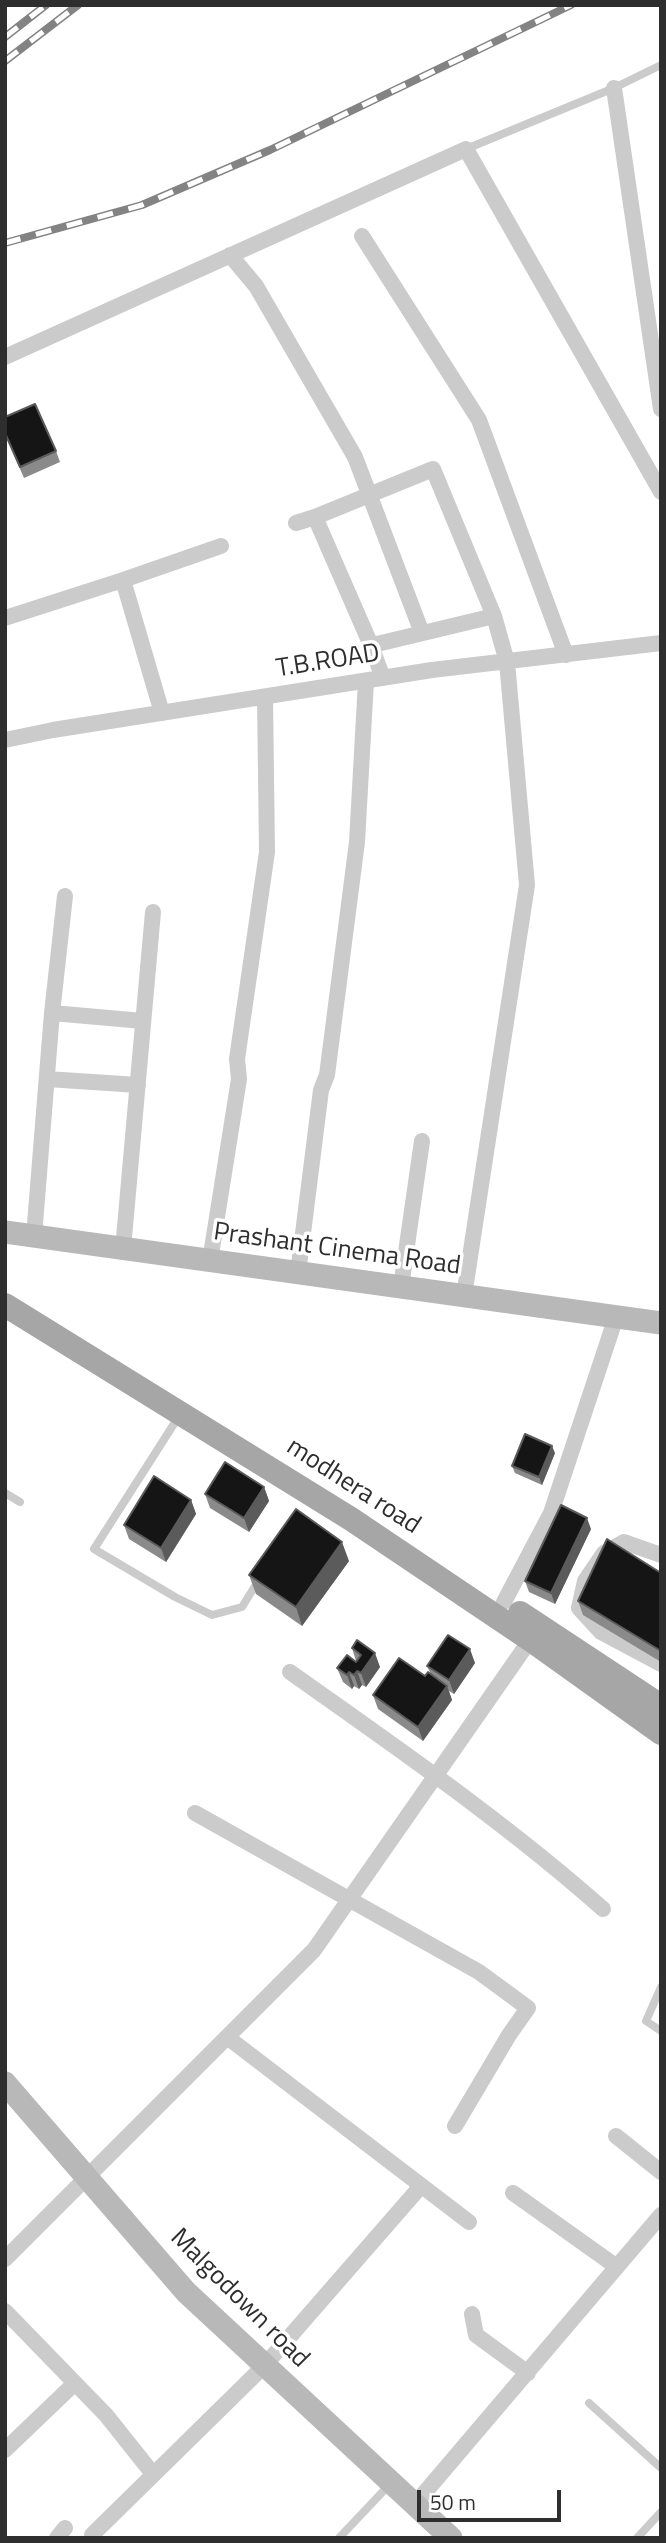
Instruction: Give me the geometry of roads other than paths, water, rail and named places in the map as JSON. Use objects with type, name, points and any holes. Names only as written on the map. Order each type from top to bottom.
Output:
[{"type":"main road","points":[[5,1287],[339,1493],[504,1602],[535,1633],[661,1706]]},
{"type":"main road","name":"modhera road","points":[[5,1305],[180,1413],[306,1499],[535,1633],[661,1733]]},
{"type":"street","points":[[614,88],[655,324],[661,409]]},
{"type":"street","points":[[5,357],[466,149],[661,492]]},
{"type":"street","points":[[362,236],[480,420],[566,654]]},
{"type":"street","points":[[230,256],[256,286],[355,457],[422,633]]},
{"type":"street","points":[[296,523],[371,496],[433,469],[494,615],[507,662],[527,885],[464,1296]]},
{"type":"street","points":[[315,517],[383,678]]},
{"type":"street","points":[[5,618],[221,546]]},
{"type":"street","points":[[122,580],[162,713]]},
{"type":"street","points":[[370,643],[377,644],[494,615]]},
{"type":"street","name":"T.B.ROAD","points":[[5,740],[383,678],[661,643]]},
{"type":"street","points":[[298,1273],[355,856],[366,681]]},
{"type":"street","points":[[210,1261],[239,1079],[237,1059],[267,852],[265,697]]},
{"type":"street","points":[[34,1236],[52,1013],[65,896]]},
{"type":"street","points":[[123,1249],[153,912]]},
{"type":"street","points":[[52,1013],[143,1021]]},
{"type":"street","points":[[47,1079],[138,1086]]},
{"type":"street","points":[[401,1287],[422,1141]]},
{"type":"street","name":"Prashant Cinema Road","points":[[5,1232],[661,1323]]},
{"type":"street","points":[[504,1602],[551,1513],[616,1317]]},
{"type":"street","points":[[661,1555],[624,1542],[604,1553],[585,1581],[579,1608],[601,1632],[661,1664]]},
{"type":"street","points":[[8,2250],[86,2177],[314,1950],[535,1633]]},
{"type":"street","points":[[290,1672],[436,1776],[557,1869],[603,1909]]},
{"type":"street","points":[[195,1813],[479,1972],[528,2008],[455,2126]]},
{"type":"street","points":[[227,2037],[469,2222]]},
{"type":"street","name":"Malgodown road","points":[[5,2083],[186,2292],[448,2537]]},
{"type":"street","points":[[616,2136],[661,2172]]},
{"type":"street","points":[[92,2535],[265,2365],[421,2186]]},
{"type":"street","points":[[513,2193],[617,2267]]},
{"type":"street","points":[[415,2504],[661,2215]]},
{"type":"street","points":[[5,2311],[106,2415],[153,2474]]},
{"type":"street","points":[[472,2314],[476,2335],[528,2373]]},
{"type":"street","points":[[5,2450],[75,2384]]},
{"type":"lane","points":[[466,149],[614,88],[661,65]]},
{"type":"lane","points":[[180,1413],[94,1549],[175,1597],[212,1615],[242,1607],[262,1573]]},
{"type":"lane","points":[[5,1493],[20,1502]]},
{"type":"lane","points":[[661,1987],[646,2021],[661,2031]]},
{"type":"lane","points":[[589,2403],[661,2468]]},
{"type":"lane","points":[[339,2538],[391,2482]]},
{"type":"lane","points":[[637,2538],[661,2512]]},
{"type":"railway","points":[[5,37],[46,5]]},
{"type":"railway","points":[[5,61],[78,5]]},
{"type":"railway","points":[[5,243],[142,205],[270,150],[571,5]]}]
